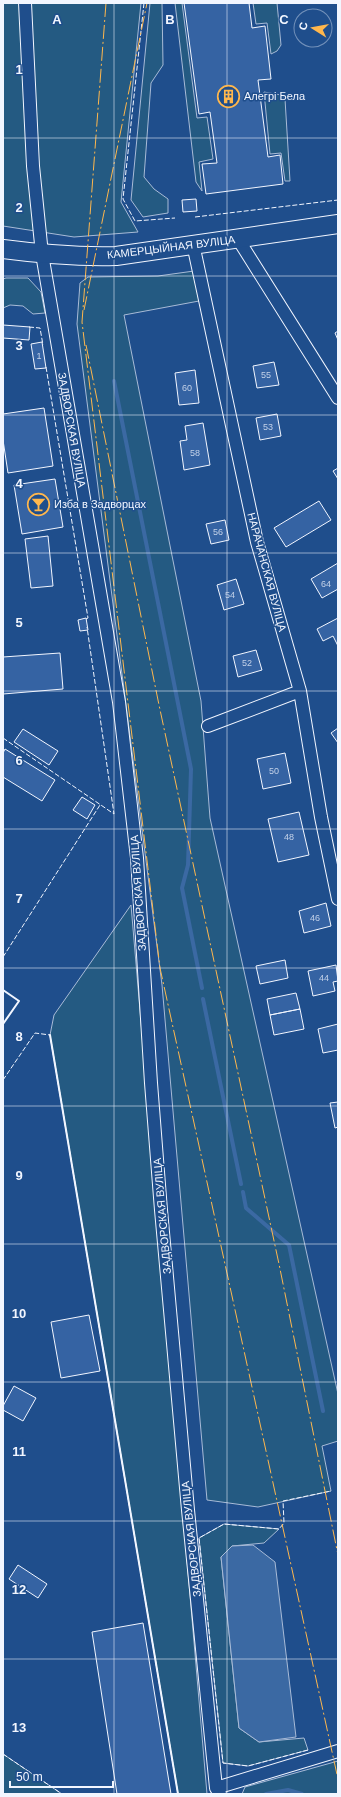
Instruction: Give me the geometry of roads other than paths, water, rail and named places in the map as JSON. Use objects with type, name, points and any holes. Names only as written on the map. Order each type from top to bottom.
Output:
[{"type":"main road","name":"КАМЕРЦЫЙНАЯ ВУЛІЦА","points":[[3,248],[42,254],[89,257],[116,256],[338,224]]},
{"type":"street","name":"ЗАДВОРСКАЯ ВУЛІЦА","points":[[25,3],[33,166],[42,254],[119,702],[134,833],[161,1210],[187,1502],[218,1791]]},
{"type":"street","points":[[238,239],[338,398]]},
{"type":"street","name":"НАРАЧАНСКАЯ ВУЛІЦА","points":[[193,244],[257,542],[300,691],[338,899]]},
{"type":"street","points":[[208,726],[300,691]]},
{"type":"street","points":[[218,1791],[338,1751]]},
{"type":"waterway","points":[[114,381],[191,769],[188,865],[182,888],[202,988]]},
{"type":"waterway","points":[[203,999],[241,1184]]},
{"type":"waterway","points":[[243,1192],[246,1208],[289,1245],[323,1411]]},
{"type":"waterway","points":[[266,1794],[288,1790],[302,1794]]},
{"type":"place","name":"Алегрі Бела","points":[[228,96]]},
{"type":"place","name":"Изба в Задворцах","points":[[38,504]]}]
